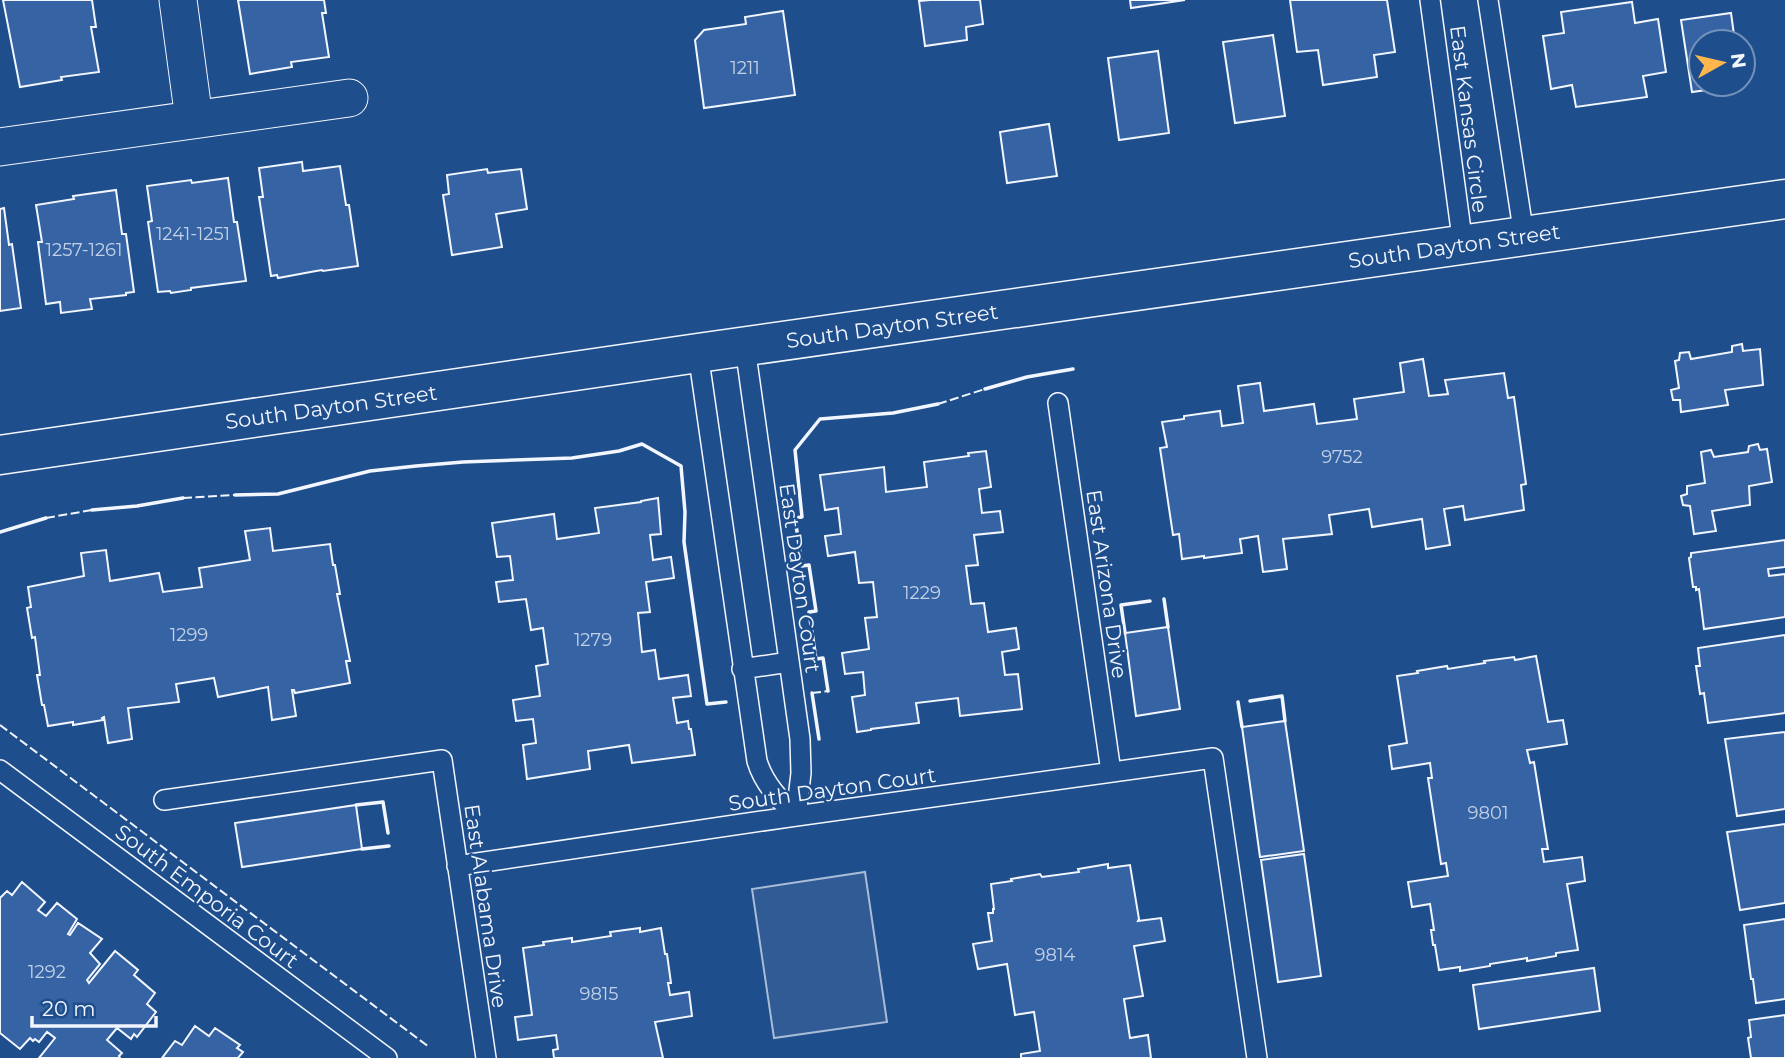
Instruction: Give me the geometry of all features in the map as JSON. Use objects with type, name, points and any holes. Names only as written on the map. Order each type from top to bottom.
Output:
[{"type":"street","points":[[178,0],[194,119]]},
{"type":"street","points":[[0,147],[349,98]]},
{"type":"street","name":"South Dayton Street","points":[[0,455],[1785,199]]},
{"type":"lane","name":"East Kansas Circle","points":[[1430,0],[1463,245]]},
{"type":"lane","name":"East Kansas Circle","points":[[1488,0],[1524,236]]},
{"type":"lane","name":"East Dayton Court","points":[[745,347],[801,753],[796,816]]},
{"type":"lane","points":[[698,353],[754,746],[759,769],[771,790],[796,816]]},
{"type":"lane","name":"East Arizona Drive","points":[[1058,403],[1111,772]]},
{"type":"lane","points":[[742,669],[789,662]]},
{"type":"lane","name":"South Dayton Court","points":[[457,866],[1213,758],[1257,1058]]},
{"type":"lane","name":"East Alabama Drive","points":[[164,800],[442,760],[486,1058]]},
{"type":"lane","name":"South Emporia Court","points":[[0,770],[387,1058]]},
{"type":"shaded area","points":[[865,872],[887,1022],[774,1038],[752,889]]},
{"type":"building","points":[[3,0],[92,0],[96,27],[91,27],[99,72],[61,77],[62,80],[20,87]]},
{"type":"building","points":[[238,0],[324,0],[326,13],[322,13],[329,57],[291,62],[292,67],[250,74]]},
{"type":"building","points":[[980,0],[983,24],[966,27],[967,40],[925,46],[919,1]]},
{"type":"building","points":[[1130,0],[1185,0],[1131,8]]},
{"type":"building","points":[[1290,0],[1387,0],[1395,52],[1374,55],[1377,77],[1323,85],[1318,50],[1297,52]]},
{"type":"building","points":[[1632,2],[1635,23],[1658,19],[1666,72],[1643,76],[1647,97],[1576,107],[1572,85],[1551,89],[1543,36],[1564,33],[1561,12]]},
{"type":"building","points":[[783,11],[795,95],[704,108],[695,40],[704,30],[746,24],[745,17]]},
{"type":"building","points":[[1731,13],[1733,28],[1687,28],[1687,59],[1681,20]]},
{"type":"building","points":[[1273,35],[1285,116],[1235,123],[1223,42]]},
{"type":"building","points":[[1158,51],[1169,133],[1119,140],[1108,58]]},
{"type":"building","points":[[1049,124],[1057,176],[1007,183],[1000,132]]},
{"type":"building","points":[[302,162],[303,171],[340,166],[358,266],[278,278],[277,275],[271,276],[259,197],[263,197],[259,168]]},
{"type":"building","points":[[487,169],[488,173],[521,169],[527,209],[496,214],[502,247],[452,255],[443,195],[449,194],[447,175]]},
{"type":"building","points":[[228,178],[246,281],[171,293],[158,292],[148,222],[152,221],[147,186]]},
{"type":"building","points":[[116,190],[122,234],[126,234],[134,292],[90,299],[92,309],[61,313],[60,302],[46,304],[38,242],[42,242],[36,205]]},
{"type":"building","points":[[4,208],[21,308],[0,311],[0,209]]},
{"type":"building","points":[[1742,344],[1743,351],[1760,349],[1763,385],[1725,390],[1728,405],[1681,412],[1680,400],[1673,400],[1671,390],[1679,388],[1675,361],[1679,360],[1680,353],[1689,352],[1691,359],[1732,352],[1732,346]]},
{"type":"building","points":[[1423,359],[1429,396],[1448,394],[1445,380],[1504,373],[1508,398],[1514,397],[1526,484],[1521,485],[1524,510],[1465,520],[1463,506],[1444,509],[1450,545],[1426,549],[1422,519],[1372,527],[1369,509],[1329,515],[1332,534],[1283,539],[1287,569],[1263,572],[1258,536],[1240,539],[1242,553],[1182,559],[1179,534],[1173,535],[1160,448],[1167,447],[1162,422],[1220,411],[1222,426],[1243,423],[1238,386],[1260,383],[1264,411],[1314,404],[1317,424],[1357,419],[1354,399],[1404,392],[1400,363]]},
{"type":"building","points":[[1758,444],[1760,450],[1767,449],[1772,482],[1749,486],[1750,505],[1712,511],[1716,531],[1694,534],[1690,506],[1683,505],[1681,496],[1687,494],[1687,486],[1705,483],[1701,452],[1711,450],[1714,457],[1748,452],[1749,446]]},
{"type":"building","points":[[986,451],[991,487],[979,489],[982,513],[1000,511],[1003,532],[974,535],[978,565],[966,566],[971,604],[984,603],[988,632],[1016,628],[1019,649],[1002,652],[1005,675],[1018,674],[1022,709],[960,716],[958,698],[916,703],[919,723],[857,732],[852,697],[865,695],[863,672],[845,674],[842,653],[869,649],[865,618],[877,617],[873,582],[859,583],[855,552],[828,556],[825,536],[841,534],[838,508],[825,510],[820,475],[884,467],[886,492],[927,487],[924,462]]},
{"type":"building","points":[[658,498],[661,534],[650,535],[653,560],[671,557],[674,578],[646,582],[650,612],[638,613],[642,652],[655,650],[659,679],[688,675],[691,696],[673,698],[677,723],[688,721],[695,755],[632,763],[629,745],[588,751],[590,769],[527,779],[523,745],[536,743],[533,719],[516,721],[513,700],[540,696],[536,666],[548,664],[543,628],[531,630],[526,599],[499,602],[496,582],[513,580],[510,556],[497,557],[492,523],[554,514],[557,539],[599,533],[595,508]]},
{"type":"building","points":[[270,528],[273,551],[330,544],[350,661],[346,661],[350,683],[295,693],[292,690],[296,716],[272,720],[268,687],[218,697],[214,678],[176,684],[179,702],[128,708],[132,739],[108,743],[104,717],[103,720],[73,725],[73,722],[48,726],[37,675],[40,675],[35,637],[32,638],[27,608],[31,607],[28,587],[84,576],[81,553],[106,550],[110,581],[159,573],[163,592],[202,587],[199,568],[250,560],[245,531]]},
{"type":"building","points":[[1785,540],[1785,567],[1768,569],[1769,576],[1785,574],[1785,617],[1704,629],[1699,589],[1693,587],[1689,558],[1691,553]]},
{"type":"building","points":[[1168,627],[1180,709],[1136,716],[1125,633]]},
{"type":"building","points":[[1785,635],[1785,713],[1708,723],[1704,693],[1700,694],[1696,666],[1700,666],[1698,648]]},
{"type":"building","points":[[1536,656],[1548,722],[1563,720],[1567,744],[1527,750],[1530,763],[1534,762],[1548,849],[1542,849],[1544,862],[1582,857],[1585,881],[1567,884],[1578,950],[1460,971],[1460,967],[1439,970],[1433,945],[1430,904],[1412,907],[1408,882],[1448,876],[1446,863],[1441,864],[1428,778],[1432,778],[1430,763],[1392,769],[1389,746],[1407,743],[1397,676],[1447,666],[1448,669],[1485,663],[1484,661]]},
{"type":"building","points":[[1285,721],[1304,851],[1260,857],[1242,727]]},
{"type":"building","points":[[1785,732],[1785,809],[1737,816],[1725,739]]},
{"type":"building","points":[[356,805],[362,849],[242,867],[235,823]]},
{"type":"building","points":[[1785,824],[1785,903],[1740,910],[1727,832]]},
{"type":"building","points":[[1304,854],[1321,976],[1278,982],[1261,860]]},
{"type":"building","points":[[1108,864],[1108,868],[1130,865],[1138,921],[1161,918],[1165,941],[1134,946],[1143,996],[1124,999],[1130,1038],[1148,1035],[1151,1058],[1021,1058],[1021,1054],[1040,1051],[1034,1012],[1015,1015],[1007,964],[978,969],[973,944],[992,941],[988,913],[993,913],[994,909],[991,884],[1040,874],[1042,877],[1079,872],[1078,869]]},
{"type":"building","points":[[22,882],[45,902],[38,910],[46,916],[57,903],[77,919],[68,934],[70,935],[78,923],[102,939],[90,953],[100,964],[87,980],[89,983],[115,951],[138,970],[134,975],[155,993],[147,1004],[156,1012],[137,1037],[134,1034],[131,1039],[117,1028],[107,1040],[122,1053],[120,1058],[39,1058],[55,1038],[47,1032],[39,1042],[30,1038],[20,1049],[0,1033],[0,898],[7,891],[12,895]]},
{"type":"building","points":[[1785,919],[1785,999],[1756,1003],[1744,925]]},
{"type":"building","points":[[640,928],[640,932],[661,928],[671,983],[668,983],[670,995],[689,992],[692,1016],[655,1022],[663,1058],[554,1058],[553,1050],[558,1049],[556,1035],[518,1040],[515,1017],[532,1015],[523,948],[572,938],[572,942],[611,936],[610,932]]},
{"type":"building","points":[[1594,968],[1600,1011],[1479,1029],[1473,985]]},
{"type":"building","points":[[1785,1015],[1785,1058],[1751,1058],[1749,1020]]},
{"type":"building","points":[[195,1026],[209,1036],[215,1028],[240,1045],[237,1048],[243,1052],[238,1058],[162,1058],[175,1041],[182,1045]]},
{"type":"fence","points":[[938,404],[985,389]]},
{"type":"fence","points":[[183,498],[235,495]]},
{"type":"fence","points":[[46,518],[92,510]]},
{"type":"fence","points":[[812,693],[828,691]]},
{"type":"fence","points":[[0,725],[429,1047]]},
{"type":"wall","points":[[985,389],[1027,377],[1073,369]]},
{"type":"wall","points":[[828,691],[823,658],[816,659],[809,612],[816,611],[809,565],[802,566],[795,518],[802,517],[795,450],[820,419],[893,413],[938,404]]},
{"type":"wall","points":[[235,495],[278,494],[370,471],[463,462],[572,458],[619,451],[642,444],[681,466],[685,512],[684,542],[707,704],[726,702]]},
{"type":"wall","points":[[92,510],[183,498]]},
{"type":"wall","points":[[0,532],[46,518]]},
{"type":"wall","points":[[1164,599],[1168,627]]},
{"type":"wall","points":[[1125,633],[1121,605],[1150,601]]},
{"type":"wall","points":[[812,693],[819,739]]},
{"type":"wall","points":[[1250,701],[1282,696],[1285,721]]},
{"type":"wall","points":[[1238,702],[1242,727]]},
{"type":"wall","points":[[356,805],[383,802],[388,833]]},
{"type":"wall","points":[[362,849],[389,846]]}]
